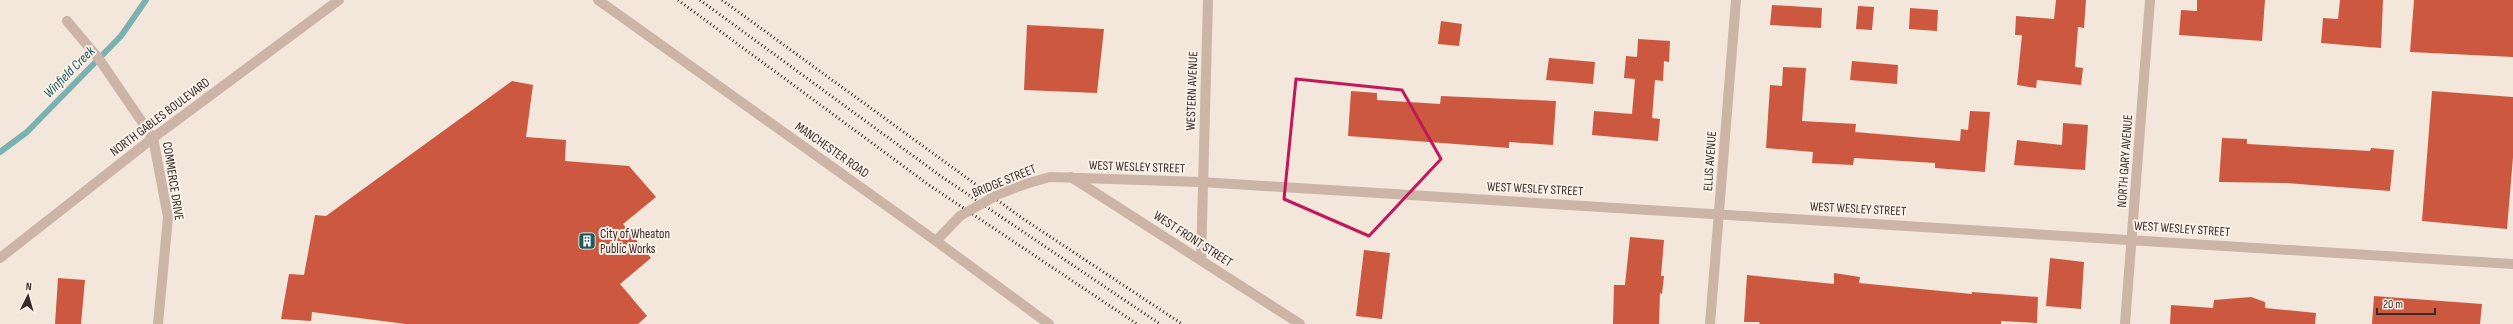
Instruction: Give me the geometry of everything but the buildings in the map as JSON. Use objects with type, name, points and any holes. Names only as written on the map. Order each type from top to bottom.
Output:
[{"type":"street","name":"NORTH GABLES BOULEVARD","points":[[0,258],[153,138],[339,0]]},
{"type":"street","name":"MANCHESTER ROAD","points":[[598,0],[936,241],[1049,324]]},
{"type":"street","name":"WESTERN AVENUE","points":[[1201,182],[1208,0]]},
{"type":"street","name":"ELLIS AVENUE","points":[[1710,324],[1736,0]]},
{"type":"street","name":"NORTH GARY AVENUE","points":[[2125,324],[2133,239],[2150,0]]},
{"type":"street","name":"COMMERCE DRIVE","points":[[67,21],[99,59],[153,138],[168,217],[158,324]]},
{"type":"street","name":"BRIDGE STREET","points":[[936,241],[960,216],[999,194],[1025,184],[1050,177],[1071,177]]},
{"type":"street","name":"WEST WESLEY STREET","points":[[1071,177],[1201,182],[2133,239],[2339,254],[2513,264]]},
{"type":"street","name":"WEST FRONT STREET","points":[[1071,177],[1300,324]]},
{"type":"street","name":"WEST WESLEY STREET","points":[[1201,182],[1201,260]]},
{"type":"highlighted area","points":[[1296,79],[1402,90],[1441,159],[1369,236],[1284,199]]},
{"type":"waterway","name":"Winfield Creek","points":[[0,152],[27,132],[121,36],[146,0]]},
{"type":"railway","points":[[678,0],[929,185],[1137,324]]},
{"type":"railway","points":[[700,0],[942,177],[1160,324]]},
{"type":"railway","points":[[722,0],[1022,218],[1182,324]]},
{"type":"place","name":"City of Wheaton Public Works","points":[[587,241]]}]
